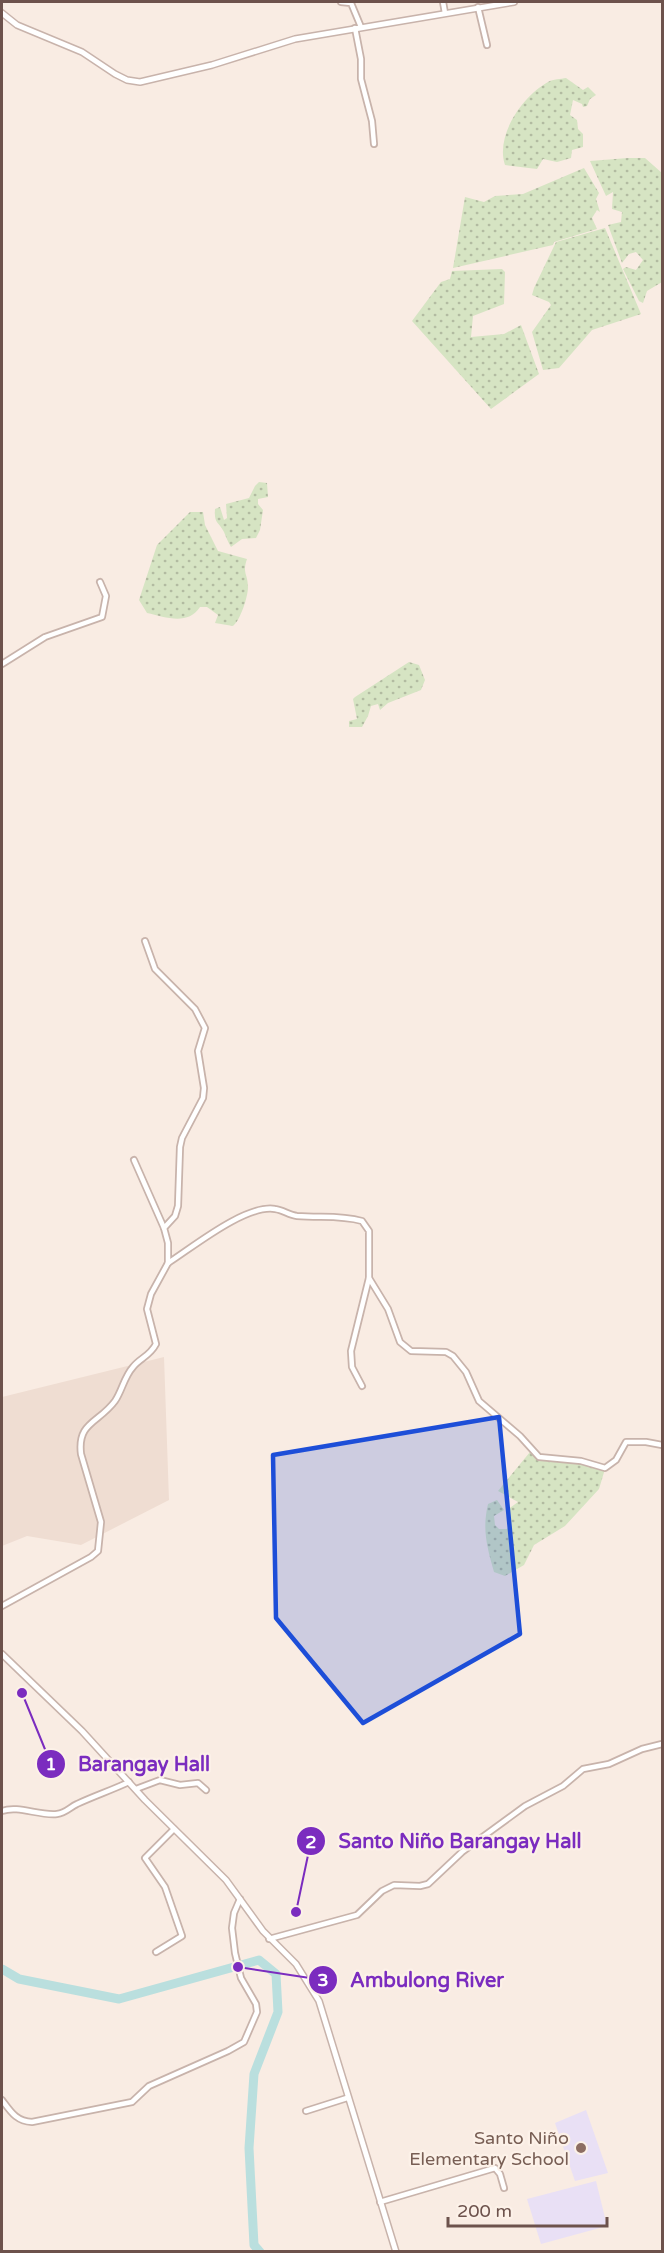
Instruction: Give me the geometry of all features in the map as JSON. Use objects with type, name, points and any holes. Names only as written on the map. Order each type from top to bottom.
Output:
[{"type":"street","points":[[341,2],[351,3],[358,28],[361,79],[372,121],[374,144]]},
{"type":"street","points":[[443,2],[445,14]]},
{"type":"street","points":[[2,13],[16,25],[82,52],[127,80],[140,82],[212,65],[295,39],[514,2]]},
{"type":"street","points":[[478,7],[487,45]]},
{"type":"street","points":[[2,664],[45,637],[102,617],[106,597],[100,582]]},
{"type":"street","points":[[145,940],[155,969],[195,1009],[205,1028],[198,1051],[204,1088],[203,1098],[182,1138],[178,1206],[175,1216],[165,1228]]},
{"type":"street","points":[[134,1160],[165,1228],[168,1263]]},
{"type":"street","points":[[2,1606],[98,1551],[101,1522],[81,1454],[82,1434],[87,1426],[115,1401],[128,1373],[135,1364],[152,1352],[156,1344],[147,1309],[151,1294],[168,1263],[213,1232],[260,1209],[276,1209],[296,1216],[332,1215],[362,1221],[369,1231],[369,1278],[351,1351],[352,1367],[362,1386]]},
{"type":"street","points":[[369,1278],[388,1309],[400,1342],[405,1348],[411,1351],[446,1352],[453,1356],[466,1372],[479,1401],[520,1436],[539,1457],[581,1461],[605,1468],[616,1460],[626,1442],[663,1445]]},
{"type":"street","points":[[2,1654],[82,1731],[174,1829],[226,1880],[269,1939],[296,1964],[319,2001],[396,2252]]},
{"type":"street","points":[[269,1939],[305,1927],[357,1915],[382,1891],[394,1885],[428,1884],[462,1852],[525,1806],[563,1786],[583,1769],[609,1764],[642,1749],[663,1744]]},
{"type":"street","points":[[136,1789],[160,1780],[180,1785],[198,1783],[206,1791]]},
{"type":"street","points":[[2,1811],[8,1809],[42,1815],[59,1814],[129,1782]]},
{"type":"street","points":[[156,1952],[182,1936],[165,1887],[146,1858],[174,1829]]},
{"type":"street","points":[[2,2100],[16,2119],[22,2122],[132,2102],[149,2086],[244,2042],[257,2012],[256,2004],[241,1978],[236,1959],[232,1928],[234,1913],[240,1899]]},
{"type":"street","points":[[306,2111],[347,2098]]},
{"type":"street","points":[[380,2202],[495,2168],[500,2174],[504,2188]]},
{"type":"highlighted area","points":[[499,1417],[520,1634],[363,1723],[276,1618],[273,1455]]},
{"type":"shaded area","points":[[164,1357],[169,1500],[81,1545],[27,1536],[2,1546],[2,1397]]},
{"type":"shaded area","name":"Santo Niño Elementary School","points":[[586,2110],[608,2173],[575,2181],[555,2123]]},
{"type":"shaded area","points":[[596,2181],[607,2226],[541,2244],[527,2199]]},
{"type":"green space","points":[[566,78],[583,90],[588,87],[596,95],[590,99],[587,106],[583,107],[582,104],[573,100],[570,115],[577,120],[578,129],[583,134],[583,147],[572,150],[571,158],[557,162],[543,159],[537,169],[505,165],[504,141],[513,118],[539,88],[548,82]]},
{"type":"green space","points":[[645,158],[662,173],[662,282],[647,291],[643,303],[639,301],[623,269],[626,267],[636,270],[643,260],[636,252],[629,254],[622,263],[608,225],[621,222],[622,212],[612,209],[613,192],[606,196],[590,161]]},
{"type":"green space","points":[[584,168],[599,193],[596,199],[600,212],[597,210],[592,218],[597,229],[554,242],[553,245],[453,268],[465,197],[484,202],[495,196],[523,194]]},
{"type":"green space","points":[[605,228],[641,314],[592,330],[559,368],[543,370],[532,332],[551,305],[532,295],[534,288],[556,242]]},
{"type":"green space","points":[[502,269],[505,272],[504,304],[473,316],[471,337],[504,334],[521,325],[539,374],[491,409],[412,321],[441,282],[450,279],[452,271]]},
{"type":"green space","points":[[259,482],[267,483],[268,497],[258,499],[258,504],[263,510],[260,530],[256,538],[242,539],[231,547],[216,520],[215,509],[220,507],[224,520],[227,518],[226,504],[249,498]]},
{"type":"green space","points":[[190,512],[203,512],[205,525],[218,551],[247,559],[245,567],[247,597],[241,614],[233,626],[215,623],[218,615],[207,607],[200,607],[189,617],[176,619],[147,613],[139,600],[157,545]]},
{"type":"green space","points":[[409,662],[419,665],[425,680],[421,690],[388,703],[380,710],[378,704],[371,706],[362,727],[349,727],[349,721],[357,719],[353,699]]},
{"type":"green space","points":[[530,1452],[536,1456],[566,1459],[605,1469],[599,1489],[565,1526],[534,1545],[524,1565],[505,1576],[494,1572],[486,1538],[486,1513],[488,1504],[497,1500],[504,1510],[494,1516],[495,1525],[499,1529],[507,1529],[511,1525],[507,1510],[518,1502],[498,1491]]},
{"type":"waterway","points":[[2,1969],[19,1979],[119,1999],[259,1960],[276,1974],[278,2012],[254,2074],[249,2148],[254,2245],[260,2252]]},
{"type":"place","name":"Barangay Hall","points":[[22,1693]]},
{"type":"place","name":"Santo Niño Barangay Hall","points":[[296,1912]]},
{"type":"place","name":"Ambulong River","points":[[238,1967]]},
{"type":"place","name":"Santo Niño Elementary School","points":[[581,2148]]}]
